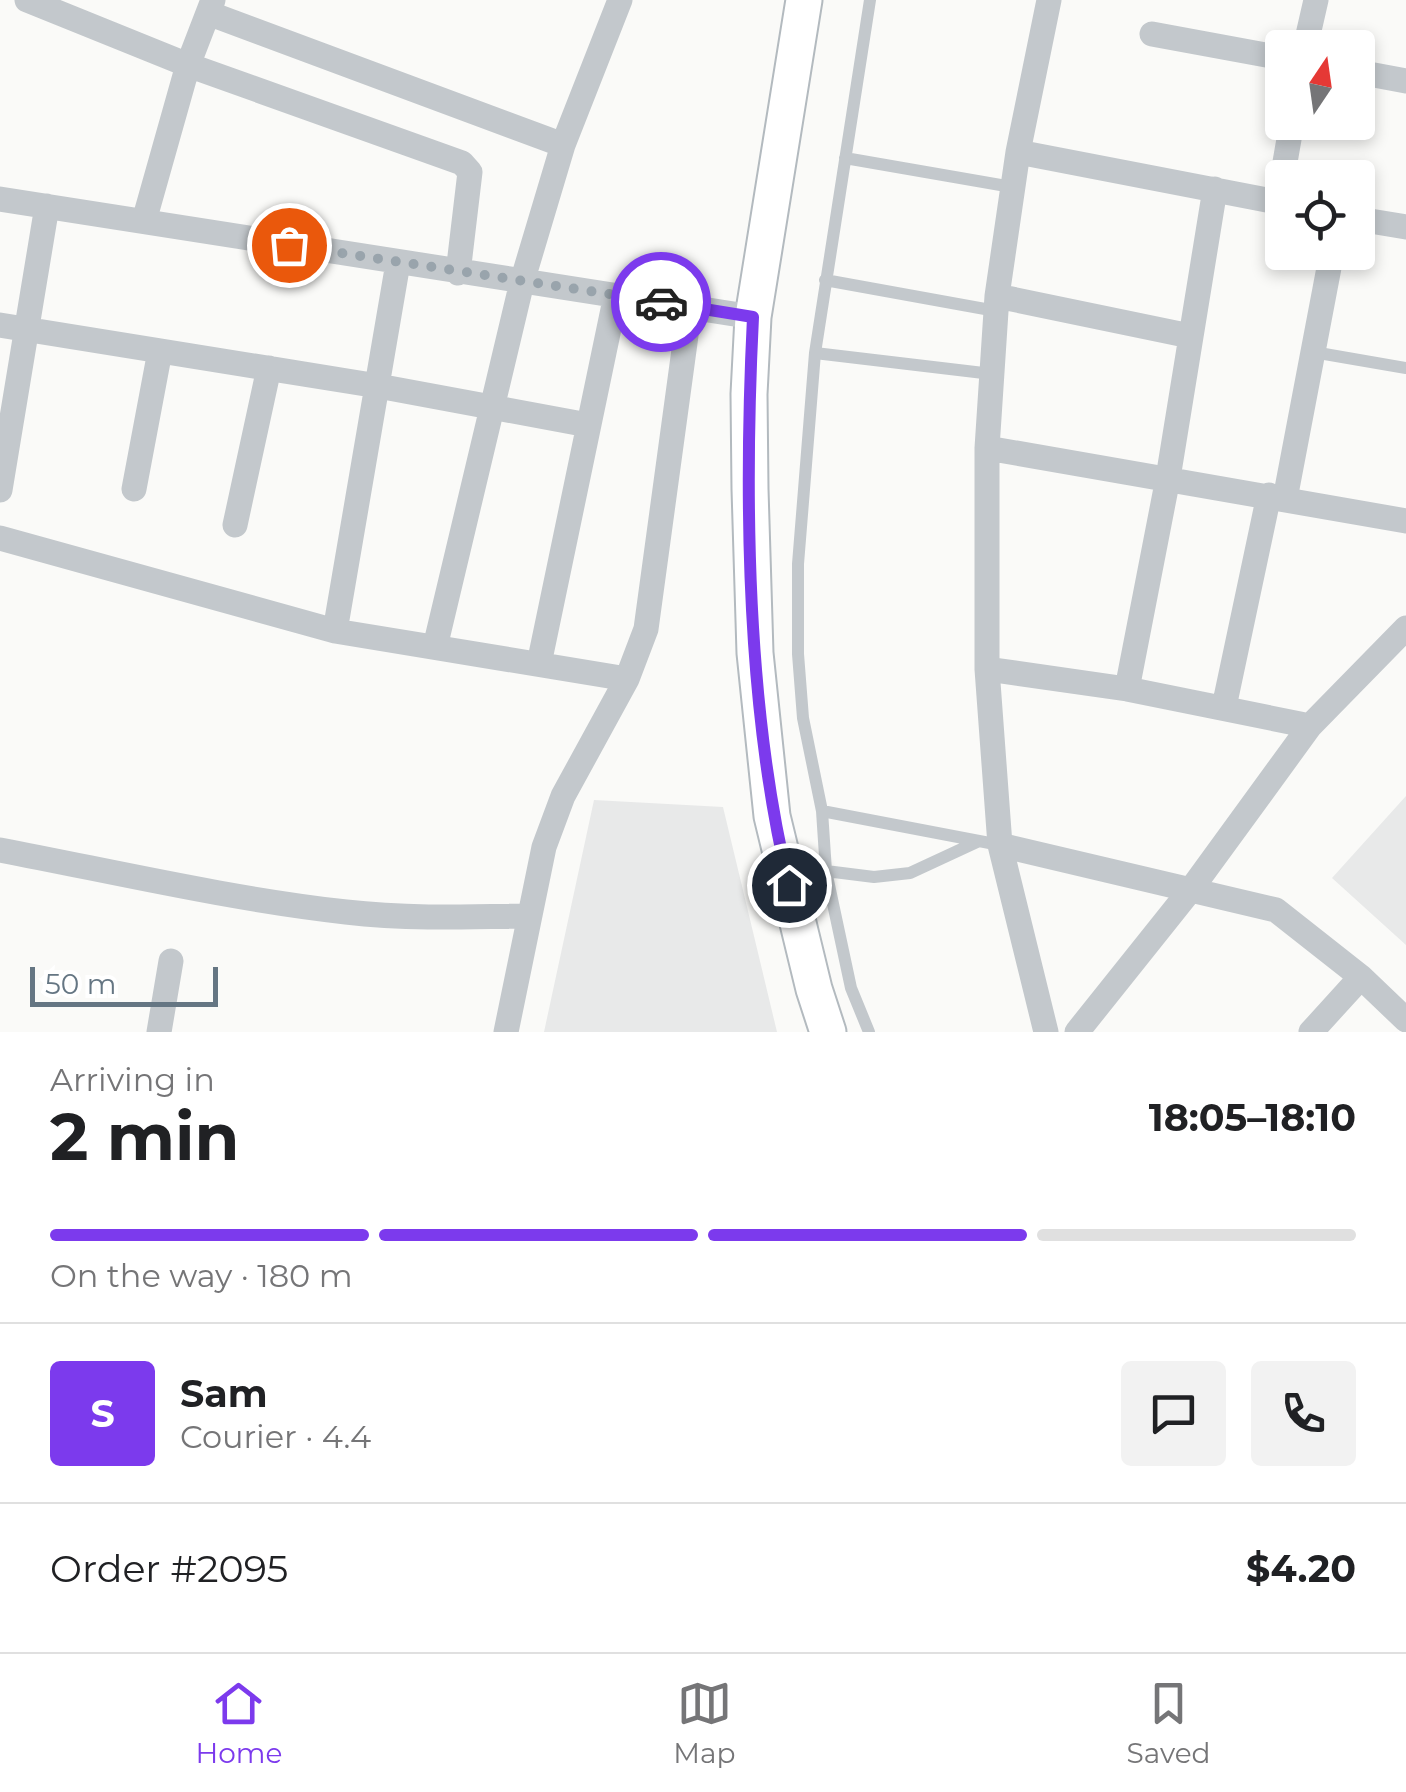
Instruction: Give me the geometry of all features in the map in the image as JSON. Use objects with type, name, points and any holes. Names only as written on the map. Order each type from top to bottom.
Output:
[{"type":"main road","points":[[804,0],[753,317],[750,489],[758,689],[772,816],[828,1032]]},
{"type":"street","points":[[26,0],[188,65],[462,163],[470,172],[458,273]]},
{"type":"street","points":[[435,647],[522,282],[563,146],[620,0]]},
{"type":"street","points":[[1046,1032],[991,843],[987,448],[997,303],[1012,188],[1049,0]]},
{"type":"street","points":[[1309,30],[1316,0]]},
{"type":"street","points":[[144,221],[188,65],[211,6],[563,146]]},
{"type":"street","points":[[1152,34],[1265,55]]},
{"type":"street","points":[[1375,75],[1406,81]]},
{"type":"street","points":[[1018,152],[1265,200]]},
{"type":"street","points":[[1128,689],[1168,478],[1215,189]]},
{"type":"street","points":[[0,198],[753,317]]},
{"type":"street","points":[[0,490],[12,327],[47,206]]},
{"type":"street","points":[[1375,222],[1406,227]]},
{"type":"street","points":[[335,631],[398,263]]},
{"type":"street","points":[[1224,706],[1313,352],[1329,270]]},
{"type":"street","points":[[539,664],[616,294]]},
{"type":"street","points":[[997,303],[1190,336]]},
{"type":"street","points":[[506,1032],[544,847],[563,796],[626,679],[646,629],[690,306]]},
{"type":"street","points":[[12,327],[378,386],[588,426]]},
{"type":"street","points":[[134,489],[160,351]]},
{"type":"street","points":[[235,525],[269,368]]},
{"type":"street","points":[[987,448],[1406,520]]},
{"type":"street","points":[[0,538],[335,631],[626,679]]},
{"type":"street","points":[[1078,1032],[1192,888],[1310,726],[1406,628]]},
{"type":"street","points":[[987,669],[1128,689],[1310,726]]},
{"type":"street","points":[[991,843],[1276,910],[1361,977],[1406,1020]]},
{"type":"street","points":[[0,850],[349,912],[529,916]]},
{"type":"street","points":[[159,1032],[171,961]]},
{"type":"street","points":[[1311,1032],[1361,977]]},
{"type":"lane","points":[[869,1032],[852,988],[826,870],[822,810],[804,718],[798,654],[798,564],[824,280],[870,0]]},
{"type":"lane","points":[[845,158],[1012,188]]},
{"type":"lane","points":[[824,280],[997,303]]},
{"type":"lane","points":[[1313,352],[1406,368]]},
{"type":"lane","points":[[815,353],[992,374]]},
{"type":"lane","points":[[822,810],[991,843]]},
{"type":"lane","points":[[826,870],[874,877],[910,873],[991,843]]},
{"type":"shaded area","points":[[1406,796],[1406,945],[1332,878]]},
{"type":"shaded area","points":[[594,800],[723,807],[777,1032],[544,1032]]},
{"type":"way so far","points":[[289,245],[661,302]]},
{"type":"route","points":[[661,302],[753,317],[749,394],[755,653],[772,816],[789,885]]}]
